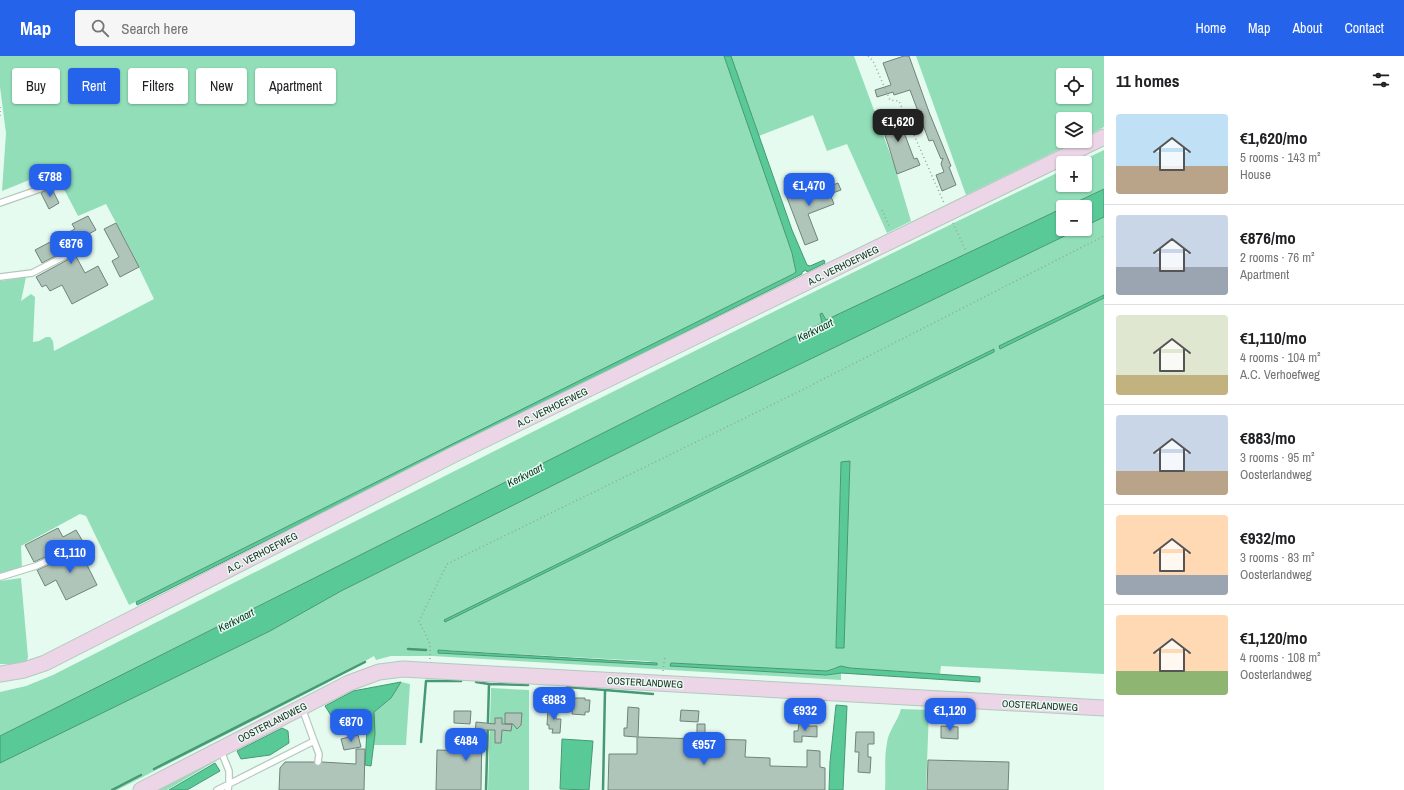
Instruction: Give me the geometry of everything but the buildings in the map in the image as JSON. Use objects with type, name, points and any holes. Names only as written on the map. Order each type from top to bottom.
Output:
[{"type":"street","name":"A.C. VERHOEFWEG","points":[[0,674],[24,670],[44,663],[455,454],[1104,137]]},
{"type":"street","name":"OOSTERLANDWEG","points":[[141,790],[349,682],[378,672],[403,669],[431,669],[1104,708]]},
{"type":"lane","points":[[0,203],[40,189]]},
{"type":"lane","points":[[0,278],[32,273],[67,255]]},
{"type":"lane","points":[[0,577],[36,566],[67,552]]},
{"type":"lane","points":[[302,707],[318,754],[318,762]]},
{"type":"lane","points":[[217,790],[228,787],[314,741]]},
{"type":"lane","points":[[220,749],[229,771],[228,787]]},
{"type":"path","points":[[868,56],[873,61],[890,100],[898,101],[966,251]]},
{"type":"path","points":[[0,107],[0,116]]},
{"type":"path","points":[[882,210],[891,229]]},
{"type":"path","points":[[431,669],[430,644],[420,621],[447,564],[793,394],[1104,236]]},
{"type":"path","points":[[663,668],[665,655]]},
{"type":"shaded area","points":[[0,56],[724,56],[792,253],[796,272],[129,605],[86,516],[80,514],[21,546],[22,568],[0,575],[0,281],[26,277],[21,301],[31,294],[35,297],[33,342],[50,337],[53,341],[54,351],[154,299],[106,204],[78,216],[54,170],[2,191],[6,133],[0,87]]},
{"type":"shaded area","points":[[731,56],[854,56],[895,167],[911,221],[887,233],[847,144],[827,151],[813,115],[759,136]]},
{"type":"shaded area","points":[[916,56],[1104,56],[1104,127],[1092,133],[1092,112],[1056,112],[1056,148],[1062,148],[966,195]]},
{"type":"shaded area","points":[[1104,150],[1104,189],[1081,200],[1056,200],[1056,212],[826,320],[822,314],[820,314],[822,323],[0,736],[0,692],[26,686],[53,675],[556,420],[1056,173],[1056,192],[1092,192],[1092,156]]},
{"type":"shaded area","points":[[1104,217],[1104,295],[1048,322],[1001,349],[1104,298],[1104,674],[941,666],[940,674],[841,667],[836,667],[827,671],[671,663],[670,666],[826,675],[841,673],[841,680],[432,656],[391,656],[376,660],[374,656],[325,684],[117,790],[0,790],[0,763],[270,631],[341,591],[666,429],[1065,236],[1092,236],[1092,223]],"holes":[[[994,349],[967,365],[445,622],[574,556]],[[850,461],[843,648],[836,647],[841,463]],[[438,650],[646,661],[657,663],[657,665]]]},
{"type":"shaded area","points":[[21,578],[28,657],[26,664],[0,664],[0,581]]},
{"type":"shaded area","points":[[401,682],[410,684],[406,745],[373,745],[374,712],[391,698]]},
{"type":"shaded area","points":[[491,688],[529,690],[529,790],[488,790]]},
{"type":"shaded area","points":[[901,709],[929,710],[926,790],[885,790],[888,739]]},
{"type":"shaded area","points":[[214,758],[216,761],[167,790],[150,790]]},
{"type":"water","points":[[724,56],[731,56],[792,230],[807,265],[810,266],[824,260],[825,263],[807,272],[806,270],[802,272],[802,274],[137,605],[136,602],[796,272],[792,253]]},
{"type":"water","points":[[1104,189],[1104,217],[1092,223],[1092,200],[1081,200]]},
{"type":"water","name":"Kerkvaart","points":[[1056,211],[1056,236],[1065,236],[666,429],[341,591],[270,631],[0,763],[0,736],[822,323],[820,314],[822,313],[826,320]]},
{"type":"water","points":[[1104,295],[1104,298],[1000,349],[999,346]]},
{"type":"water","points":[[994,349],[994,352],[445,622],[444,620]]},
{"type":"water","points":[[850,461],[844,648],[836,648],[841,462]]},
{"type":"water","points":[[438,650],[657,663],[657,665],[438,653]]},
{"type":"water","points":[[671,663],[827,671],[841,666],[850,668],[980,677],[980,682],[841,673],[826,675],[670,666]]},
{"type":"water","points":[[401,682],[391,698],[374,712],[375,734],[371,766],[365,765],[368,711],[360,710],[349,721],[341,724],[332,717],[325,706],[353,691]]},
{"type":"water","points":[[836,705],[847,706],[843,790],[829,790],[830,762]]},
{"type":"water","points":[[282,728],[288,731],[289,743],[270,755],[241,759],[237,751]]},
{"type":"water","points":[[562,739],[593,741],[589,790],[560,789]]},
{"type":"water","points":[[215,763],[220,771],[187,790],[169,790]]},
{"type":"waterway","points":[[408,649],[426,650]]},
{"type":"waterway","points":[[154,769],[365,662]]},
{"type":"waterway","points":[[421,742],[426,681],[461,681]]},
{"type":"waterway","points":[[476,682],[489,684]]},
{"type":"waterway","points":[[486,790],[489,684],[528,685]]},
{"type":"waterway","points":[[567,687],[605,690]]},
{"type":"waterway","points":[[603,790],[605,690],[653,694]]},
{"type":"waterway","points":[[112,790],[141,775]]}]
